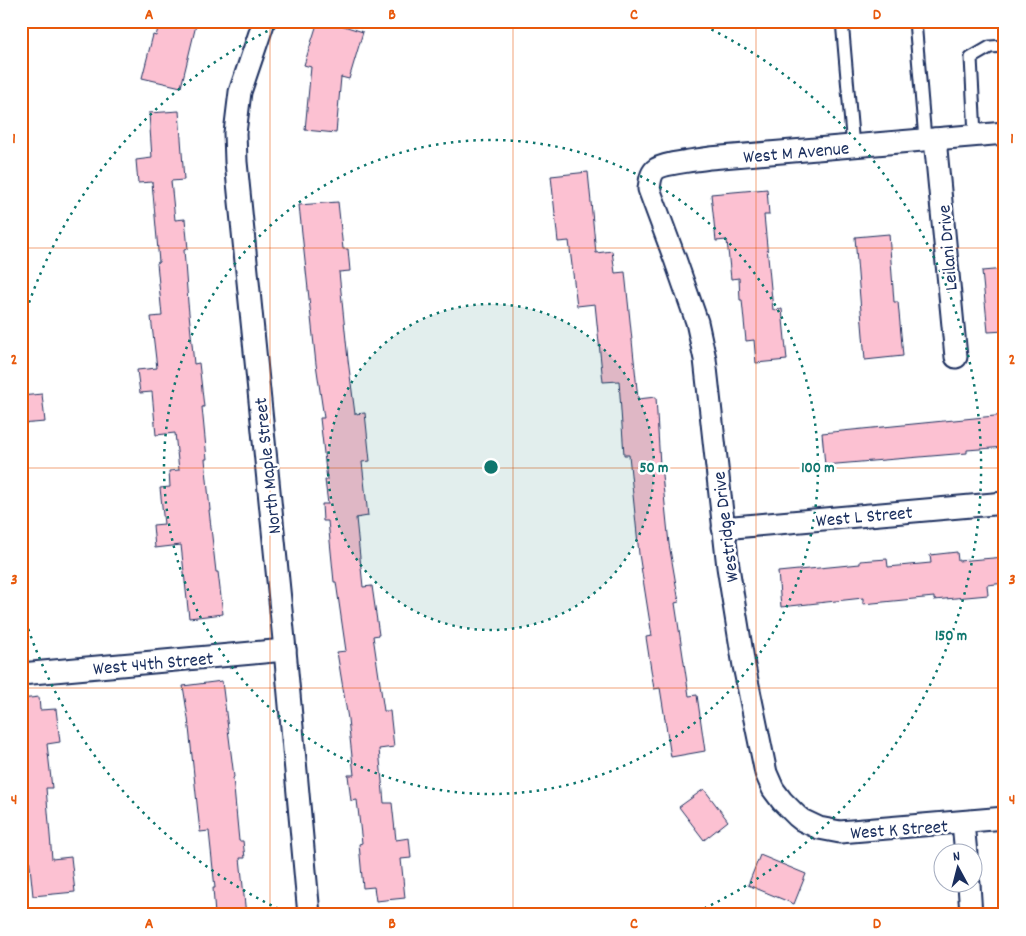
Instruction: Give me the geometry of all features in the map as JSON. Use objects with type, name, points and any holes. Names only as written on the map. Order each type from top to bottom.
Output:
[{"type":"street","name":"North Maple Street","points":[[264,21],[240,92],[234,133],[309,915]]},
{"type":"street","name":"West M Avenue","points":[[665,232],[649,189],[650,178],[655,170],[662,166],[710,158],[1005,133]]},
{"type":"street","name":"Leilani Drive","points":[[930,139],[956,357]]},
{"type":"street","name":"Westridge Drive","points":[[665,232],[697,322],[705,359],[728,567],[744,666],[766,773],[773,789],[797,816]]},
{"type":"street","name":"West L Street","points":[[723,528],[1005,503]]},
{"type":"street","name":"West 44th Street","points":[[21,674],[285,650]]},
{"type":"street","name":"West K Street","points":[[797,816],[819,828],[840,832],[1005,818]]},
{"type":"street","points":[[963,823],[965,844]]},
{"type":"street","points":[[969,894],[971,915]]},
{"type":"lane","points":[[842,21],[852,147]]},
{"type":"lane","points":[[915,21],[930,139]]},
{"type":"lane","points":[[975,135],[970,58],[990,47],[1005,46]]},
{"type":"building","points":[[160,21],[197,21],[181,87],[142,78],[153,35],[156,36]]},
{"type":"building","points":[[318,21],[328,21],[363,32],[349,79],[341,77],[336,133],[305,130],[311,67],[304,65]]},
{"type":"building","points":[[179,111],[184,180],[171,181],[175,220],[185,219],[188,249],[184,250],[188,303],[194,364],[199,363],[204,407],[202,407],[209,510],[223,614],[189,618],[181,545],[155,548],[153,525],[164,524],[160,488],[170,487],[169,471],[179,470],[175,433],[156,435],[152,392],[140,393],[137,370],[157,368],[151,317],[162,316],[152,182],[138,183],[136,160],[152,158],[149,113]]},
{"type":"building","points":[[588,172],[596,253],[612,251],[615,273],[625,272],[638,399],[656,397],[660,465],[669,544],[679,602],[675,603],[689,696],[697,695],[705,751],[671,757],[660,688],[654,689],[646,637],[652,636],[639,554],[629,455],[624,455],[619,381],[603,382],[595,304],[577,306],[569,241],[558,242],[551,176]]},
{"type":"building","points":[[767,189],[769,215],[764,215],[773,310],[782,309],[787,360],[756,363],[754,340],[746,341],[739,278],[731,279],[727,240],[716,241],[711,194]]},
{"type":"building","points":[[338,202],[343,249],[348,249],[350,271],[339,272],[348,360],[355,414],[365,413],[370,461],[362,462],[368,516],[356,518],[363,587],[372,586],[379,635],[373,636],[384,711],[390,711],[394,747],[379,749],[384,803],[392,803],[396,840],[409,838],[411,858],[401,859],[405,898],[376,901],[374,887],[363,888],[359,844],[362,843],[357,800],[351,801],[348,775],[354,775],[348,719],[337,652],[346,651],[336,582],[334,582],[328,521],[323,521],[322,504],[328,504],[320,418],[324,418],[316,364],[299,205]]},
{"type":"building","points":[[889,234],[894,302],[898,302],[903,356],[865,360],[855,237]]},
{"type":"building","points":[[1005,269],[1005,331],[988,332],[982,271]]},
{"type":"building","points":[[42,394],[45,422],[21,424],[21,396]]},
{"type":"building","points":[[1005,415],[1005,447],[967,450],[967,453],[825,465],[822,433]]},
{"type":"building","points":[[957,552],[958,561],[1005,557],[1005,583],[987,585],[988,595],[934,600],[934,597],[863,604],[863,598],[781,607],[778,572],[860,564],[860,561],[887,559],[888,567],[931,563],[930,555]]},
{"type":"building","points":[[222,681],[234,777],[239,841],[243,841],[245,858],[240,858],[246,915],[215,915],[213,888],[215,888],[209,831],[200,832],[183,686]]},
{"type":"building","points":[[39,697],[40,710],[56,709],[60,742],[47,744],[52,788],[46,788],[52,859],[71,857],[75,892],[33,896],[28,846],[22,846],[21,836],[21,699]]},
{"type":"building","points":[[704,789],[728,821],[704,840],[679,807]]},
{"type":"building","points":[[760,855],[806,874],[794,904],[748,885]]}]
